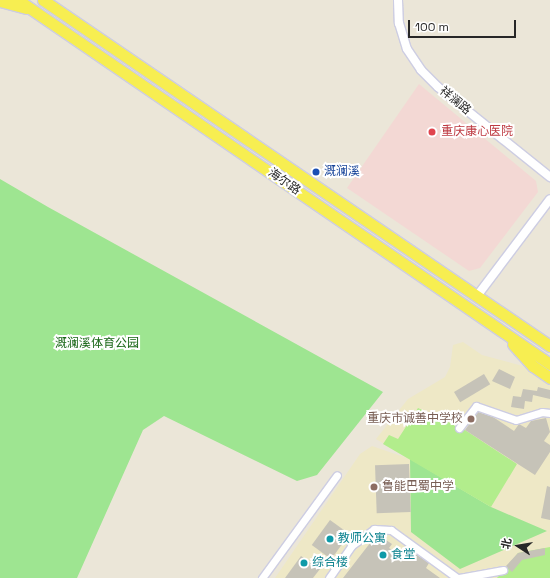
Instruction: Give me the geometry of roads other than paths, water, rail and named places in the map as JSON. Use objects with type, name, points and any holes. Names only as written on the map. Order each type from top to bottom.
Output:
[{"type":"main road","name":"海尔路","points":[[18,0],[37,11],[550,364]]},
{"type":"main road","name":"海尔路","points":[[44,0],[550,346]]},
{"type":"main road","points":[[0,1],[37,11]]},
{"type":"main road","points":[[528,330],[550,340]]},
{"type":"main road","points":[[503,331],[533,366],[550,378]]},
{"type":"street","name":"祥澜路","points":[[398,0],[399,23],[407,49],[421,70],[438,87],[550,177]]},
{"type":"street","points":[[477,296],[550,199]]},
{"type":"street","points":[[459,428],[476,406],[516,420],[542,412],[550,414]]},
{"type":"street","points":[[262,578],[337,475]]},
{"type":"street","points":[[329,578],[351,546],[374,529],[391,530],[458,578],[483,576],[503,570]]},
{"type":"place","name":"重庆康心医院","points":[[432,132]]},
{"type":"place","name":"溉澜溪","points":[[316,172]]},
{"type":"place","name":"重庆市诚善中学校","points":[[471,419]]},
{"type":"place","name":"鲁能巴蜀中学","points":[[374,487]]},
{"type":"place","name":"教师公寓","points":[[330,539]]},
{"type":"place","name":"食堂","points":[[383,555]]},
{"type":"place","name":"综合楼","points":[[304,563]]},
{"type":"park label","name":"溉澜溪体育公园","points":[[97,344]]}]
